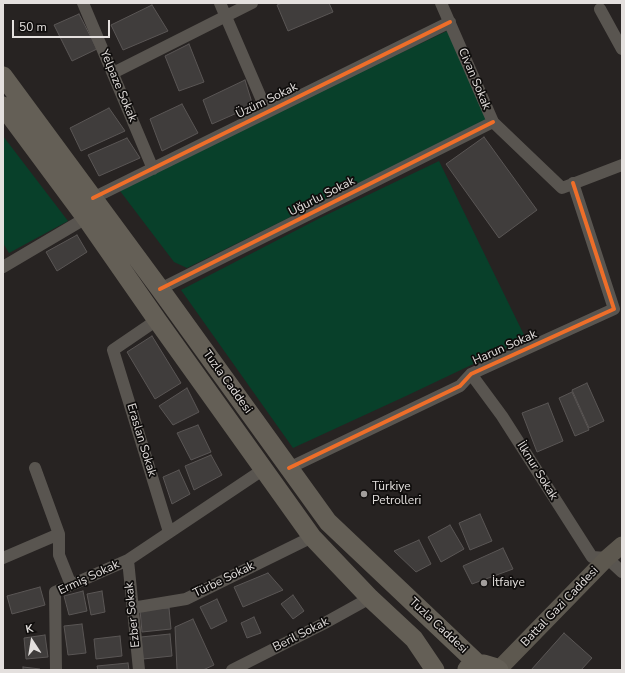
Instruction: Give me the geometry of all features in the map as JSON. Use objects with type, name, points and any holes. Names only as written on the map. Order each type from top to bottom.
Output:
[{"type":"main road","name":"Tuzla Caddesi","points":[[3,76],[160,289],[328,522],[472,667]]},
{"type":"main road","name":"Tuzla Caddesi","points":[[3,106],[86,218],[312,537],[370,598],[414,638],[435,670]]},
{"type":"main road","points":[[472,667],[489,665],[498,670]]},
{"type":"street","name":"Yelpaze Sokak","points":[[83,3],[153,169]]},
{"type":"street","points":[[220,3],[267,112]]},
{"type":"street","points":[[113,73],[252,3]]},
{"type":"street","name":"Civan Sokak","points":[[442,3],[493,122],[562,188],[573,183]]},
{"type":"street","points":[[600,9],[622,48]]},
{"type":"street","name":"Üzüm Sokak","points":[[93,198],[450,22]]},
{"type":"street","name":"Uğurlu Sokak","points":[[160,289],[493,122]]},
{"type":"street","points":[[573,183],[622,166]]},
{"type":"street","name":"Harun Sokak","points":[[289,468],[460,386],[471,374],[614,309],[573,183]]},
{"type":"street","points":[[5,262],[86,218]]},
{"type":"street","name":"Eraslan Sokak","points":[[157,320],[113,350],[169,532]]},
{"type":"street","name":"İlknur Sokak","points":[[471,374],[502,416],[592,557],[607,558]]},
{"type":"street","points":[[35,468],[59,534],[60,555],[71,585]]},
{"type":"street","points":[[128,560],[264,469]]},
{"type":"street","points":[[3,558],[59,534]]},
{"type":"street","name":"Türbe Sokak","points":[[132,608],[186,599],[312,537]]},
{"type":"street","name":"Battal Gazi Caddesi","points":[[498,670],[607,558],[622,545]]},
{"type":"street","points":[[607,558],[622,572]]},
{"type":"street","name":"Ermiş Sokak","points":[[56,670],[54,592],[128,560]]},
{"type":"street","name":"Ezber Sokak","points":[[128,560],[138,670]]},
{"type":"street","name":"Beril Sokak","points":[[232,670],[323,624],[370,598]]},
{"type":"green space","points":[[447,31],[490,119],[187,268],[174,262],[117,187]]},
{"type":"green space","points":[[3,136],[68,221],[9,253],[3,243]]},
{"type":"green space","points":[[439,161],[526,339],[293,448],[181,290],[320,218]]},
{"type":"building","points":[[282,3],[329,3],[333,12],[288,31],[277,5]]},
{"type":"building","points":[[152,5],[168,31],[123,50],[111,25]]},
{"type":"building","points":[[79,14],[97,49],[72,61],[54,25]]},
{"type":"building","points":[[189,44],[204,82],[179,91],[165,56]]},
{"type":"building","points":[[245,80],[253,106],[212,124],[203,100]]},
{"type":"building","points":[[182,104],[198,133],[162,151],[150,119]]},
{"type":"building","points":[[109,108],[125,131],[81,151],[70,128]]},
{"type":"building","points":[[484,137],[537,210],[499,238],[446,164]]},
{"type":"building","points":[[127,138],[140,158],[99,176],[88,155]]},
{"type":"building","points":[[77,235],[87,252],[57,271],[46,252]]},
{"type":"building","points":[[152,336],[181,383],[155,399],[127,352]]},
{"type":"building","points":[[587,383],[604,421],[589,428],[572,390]]},
{"type":"building","points":[[187,388],[199,412],[173,425],[159,406]]},
{"type":"building","points":[[572,392],[589,430],[575,436],[559,398]]},
{"type":"building","points":[[548,403],[563,441],[537,452],[522,413]]},
{"type":"building","points":[[198,425],[211,452],[191,460],[177,433]]},
{"type":"building","points":[[211,455],[222,475],[194,490],[185,466]]},
{"type":"building","points":[[179,470],[190,494],[172,504],[163,477]]},
{"type":"building","points":[[480,514],[492,541],[470,550],[459,523]]},
{"type":"building","points":[[450,525],[464,549],[441,562],[428,537]]},
{"type":"building","points":[[419,540],[431,564],[416,572],[394,551]]},
{"type":"building","points":[[503,548],[513,569],[472,584],[463,566]]},
{"type":"building","points":[[268,573],[283,590],[243,607],[234,587]]},
{"type":"building","points":[[40,587],[45,605],[12,614],[7,596]]},
{"type":"building","points":[[83,591],[87,611],[69,615],[64,596]]},
{"type":"building","points":[[102,591],[105,612],[91,615],[87,594]]},
{"type":"building","points":[[293,595],[304,611],[293,619],[281,604]]},
{"type":"building","points":[[217,599],[227,621],[211,629],[200,607]]},
{"type":"building","points":[[169,608],[171,629],[142,632],[140,610]]},
{"type":"building","points":[[254,617],[261,633],[247,638],[241,623]]},
{"type":"building","points":[[193,619],[214,665],[203,670],[177,670],[175,627]]},
{"type":"building","points":[[82,624],[86,653],[68,655],[64,626]]},
{"type":"building","points":[[564,633],[592,658],[581,670],[531,670]]},
{"type":"building","points":[[170,634],[172,656],[143,659],[141,637]]},
{"type":"building","points":[[45,635],[48,657],[26,659],[24,638]]},
{"type":"building","points":[[120,636],[122,656],[96,659],[94,639]]},
{"type":"building","points":[[128,663],[129,670],[98,670],[97,666]]},
{"type":"building","points":[[23,667],[40,669],[40,670],[23,670]]},
{"type":"cycle path","points":[[93,198],[450,22]]},
{"type":"cycle path","points":[[160,289],[493,122]]},
{"type":"cycle path","points":[[289,468],[460,386],[471,374],[614,309],[573,183]]},
{"type":"place","name":"Türkiye Petrolleri","points":[[364,494]]},
{"type":"place","name":"İtfaiye","points":[[484,583]]}]
